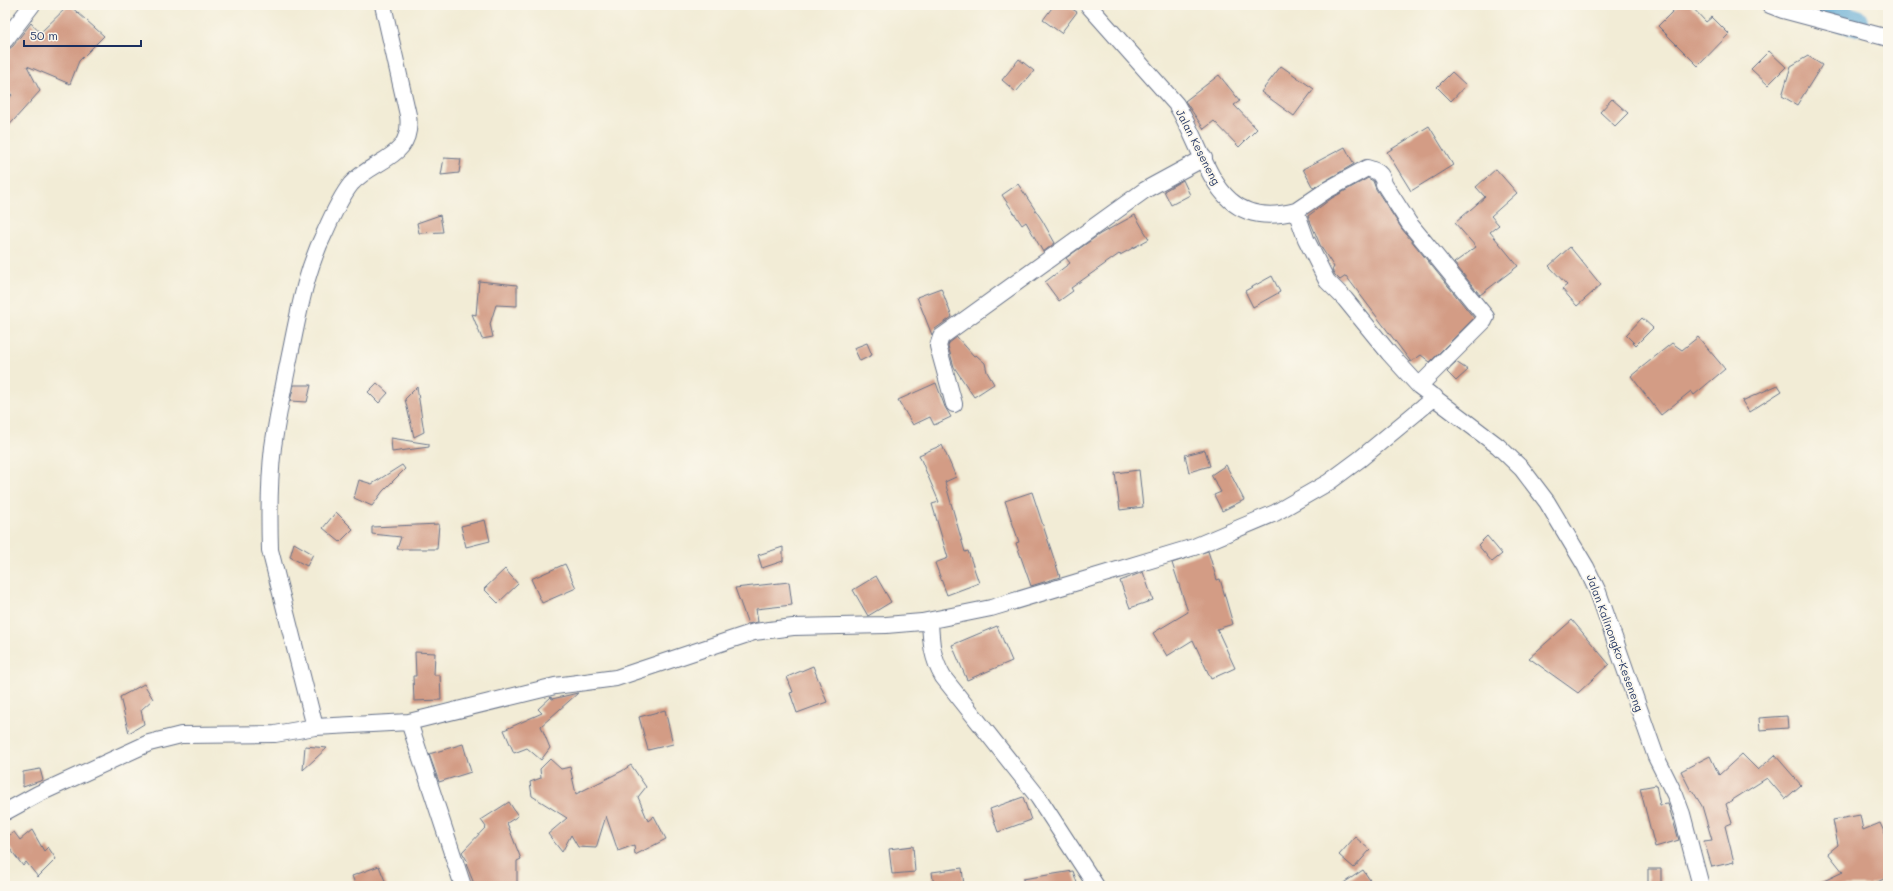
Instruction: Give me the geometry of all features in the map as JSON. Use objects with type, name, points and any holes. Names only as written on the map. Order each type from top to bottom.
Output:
[{"type":"street","points":[[5,40],[32,5]]},
{"type":"street","points":[[315,727],[270,550],[269,526],[273,448],[281,399],[300,305],[311,262],[337,206],[351,185],[364,173],[394,155],[406,142],[410,125],[383,5]]},
{"type":"street","name":"Jalan Keseneng","points":[[1088,5],[1176,104],[1186,120],[1224,195],[1242,210],[1266,216],[1282,215],[1296,211]]},
{"type":"street","points":[[1770,5],[1783,10],[1888,38]]},
{"type":"street","points":[[954,404],[938,346],[941,337],[1145,190],[1204,158]]},
{"type":"street","points":[[1367,168],[1377,171],[1382,177],[1384,184],[1409,223],[1486,317],[1484,321],[1419,386],[1389,353],[1345,299],[1327,281],[1306,239],[1296,211],[1327,190],[1367,168]]},
{"type":"street","name":"Jalan Kalinongko-Keseneng","points":[[1419,386],[1435,397],[1455,415],[1498,446],[1522,468],[1547,502],[1586,567],[1598,592],[1656,757],[1680,807],[1701,886]]},
{"type":"street","points":[[5,812],[38,794],[149,743],[181,735],[275,734],[315,727],[409,722],[555,686],[616,678],[754,632],[793,627],[886,625],[930,621],[991,608],[1194,547],[1275,513],[1329,482],[1360,460],[1435,397]]},
{"type":"street","points":[[930,621],[932,652],[935,664],[943,677],[1038,797],[1096,886]]},
{"type":"street","points":[[409,722],[463,886]]},
{"type":"building","points":[[69,5],[104,36],[79,61],[70,84],[27,66],[40,91],[5,130],[5,103],[12,95],[5,88],[5,52],[13,46],[31,23],[40,33]]},
{"type":"building","points":[[1054,5],[1066,5],[1077,12],[1061,33],[1043,20]]},
{"type":"building","points":[[1679,5],[1690,5],[1706,22],[1712,17],[1729,34],[1698,66],[1658,26]]},
{"type":"building","points":[[1769,51],[1786,67],[1768,85],[1751,69]]},
{"type":"building","points":[[1808,56],[1822,65],[1797,105],[1782,96],[1791,66]]},
{"type":"building","points":[[1019,59],[1034,71],[1016,92],[1002,80]]},
{"type":"building","points":[[1281,66],[1314,89],[1294,116],[1261,92]]},
{"type":"building","points":[[1452,72],[1466,85],[1451,101],[1437,87]]},
{"type":"building","points":[[1219,75],[1240,101],[1234,105],[1257,129],[1239,147],[1214,121],[1204,129],[1185,101]]},
{"type":"building","points":[[1612,99],[1628,113],[1615,126],[1600,112]]},
{"type":"building","points":[[1429,126],[1453,165],[1411,191],[1387,152]]},
{"type":"building","points":[[1345,147],[1354,164],[1313,188],[1303,169]]},
{"type":"building","points":[[444,158],[461,159],[459,173],[441,175]]},
{"type":"building","points":[[1496,169],[1517,193],[1491,216],[1499,225],[1490,232],[1518,266],[1480,295],[1454,263],[1476,247],[1455,223],[1485,197],[1476,187]]},
{"type":"building","points":[[1368,178],[1373,181],[1376,189],[1402,229],[1474,318],[1430,362],[1421,355],[1411,362],[1346,276],[1340,280],[1335,275],[1332,270],[1334,267],[1321,247],[1308,216],[1332,198]]},
{"type":"building","points":[[1183,180],[1190,195],[1171,205],[1164,191]]},
{"type":"building","points":[[1018,184],[1042,220],[1055,243],[1043,252],[1026,222],[1022,225],[1002,195]]},
{"type":"building","points":[[440,215],[443,232],[419,233],[417,223]]},
{"type":"building","points":[[1135,215],[1149,239],[1120,255],[1119,254],[1071,288],[1073,291],[1059,301],[1045,282],[1070,263],[1066,258],[1100,234]]},
{"type":"building","points":[[1570,247],[1601,285],[1577,306],[1562,289],[1567,285],[1549,266]]},
{"type":"building","points":[[1272,276],[1280,292],[1253,307],[1245,291]]},
{"type":"building","points":[[479,281],[517,285],[517,306],[496,305],[490,324],[493,337],[482,339],[472,314],[476,315]]},
{"type":"building","points":[[941,288],[952,317],[935,329],[932,335],[917,297]]},
{"type":"building","points":[[1642,318],[1653,328],[1636,345],[1626,335]]},
{"type":"building","points":[[957,337],[974,356],[976,355],[985,363],[987,372],[994,384],[974,397],[954,367],[948,346],[949,343]]},
{"type":"building","points":[[1698,337],[1725,369],[1694,395],[1691,391],[1661,415],[1631,376],[1672,343],[1682,350]]},
{"type":"building","points":[[867,343],[872,355],[860,361],[854,348]]},
{"type":"building","points":[[1456,362],[1468,370],[1456,381],[1447,372]]},
{"type":"building","points":[[377,383],[388,393],[379,403],[368,392]]},
{"type":"building","points":[[936,383],[945,407],[951,417],[934,425],[930,417],[913,425],[898,400]]},
{"type":"building","points":[[294,385],[311,385],[307,402],[290,401]]},
{"type":"building","points":[[1778,385],[1782,391],[1749,412],[1742,401]]},
{"type":"building","points":[[417,387],[424,432],[414,437],[405,399]]},
{"type":"building","points":[[391,438],[429,444],[429,447],[392,452]]},
{"type":"building","points":[[942,445],[956,477],[945,482],[965,552],[968,551],[979,583],[947,595],[935,563],[948,558],[932,504],[939,502],[919,455]]},
{"type":"building","points":[[1205,450],[1210,466],[1189,472],[1185,455]]},
{"type":"building","points":[[402,465],[405,469],[383,491],[372,506],[354,498],[359,480],[372,484]]},
{"type":"building","points":[[1226,465],[1244,500],[1222,511],[1214,495],[1221,492],[1211,475]]},
{"type":"building","points":[[1139,470],[1143,507],[1120,510],[1115,473]]},
{"type":"building","points":[[1032,492],[1060,577],[1031,586],[1016,543],[1019,542],[1005,501]]},
{"type":"building","points":[[336,512],[353,529],[340,542],[323,528]]},
{"type":"building","points":[[485,520],[490,541],[466,547],[461,526]]},
{"type":"building","points":[[439,524],[437,549],[397,549],[401,537],[372,534],[372,527]]},
{"type":"building","points":[[1487,536],[1502,554],[1492,562],[1478,545]]},
{"type":"building","points":[[294,543],[313,554],[307,566],[290,557]]},
{"type":"building","points":[[783,547],[783,561],[762,568],[758,555]]},
{"type":"building","points":[[1208,551],[1217,580],[1220,579],[1233,624],[1217,629],[1235,668],[1211,679],[1193,640],[1167,656],[1153,633],[1188,612],[1172,563]]},
{"type":"building","points":[[565,564],[576,588],[542,603],[531,579]]},
{"type":"building","points":[[505,569],[518,584],[498,603],[484,589]]},
{"type":"building","points":[[1143,572],[1153,600],[1130,608],[1120,581]]},
{"type":"building","points":[[876,576],[891,602],[868,616],[853,590]]},
{"type":"building","points":[[789,582],[792,605],[756,609],[758,622],[748,624],[735,588]]},
{"type":"building","points":[[1572,620],[1609,664],[1578,693],[1529,658]]},
{"type":"building","points":[[997,626],[1012,661],[967,680],[952,645]]},
{"type":"building","points":[[415,652],[435,653],[434,675],[440,675],[441,700],[414,701],[413,676],[416,676]]},
{"type":"building","points":[[813,666],[827,702],[797,713],[790,693],[793,692],[787,677]]},
{"type":"building","points":[[144,684],[153,699],[141,710],[144,724],[129,733],[120,697]]},
{"type":"building","points":[[578,693],[541,726],[550,748],[541,760],[527,748],[514,753],[504,730],[542,713],[538,709],[551,697],[552,699]]},
{"type":"building","points":[[665,710],[673,744],[648,750],[639,717]]},
{"type":"building","points":[[1787,716],[1788,728],[1760,730],[1759,718]]},
{"type":"building","points":[[463,744],[471,772],[439,782],[429,754]]},
{"type":"building","points":[[305,746],[327,748],[303,770]]},
{"type":"building","points":[[1742,754],[1758,770],[1775,755],[1801,785],[1785,799],[1767,778],[1726,804],[1732,823],[1725,826],[1734,862],[1712,867],[1704,841],[1712,840],[1702,806],[1692,790],[1691,791],[1681,771],[1710,756],[1719,775]]},
{"type":"building","points":[[550,759],[561,769],[570,767],[576,794],[631,765],[646,787],[638,797],[648,821],[654,816],[666,839],[635,855],[634,845],[618,851],[606,816],[596,848],[578,847],[571,835],[562,852],[548,834],[567,818],[532,796],[530,782],[541,778],[540,769]]},
{"type":"building","points":[[40,769],[43,780],[23,787],[23,772]]},
{"type":"building","points":[[1656,785],[1660,805],[1668,804],[1679,840],[1655,847],[1640,788]]},
{"type":"building","points":[[1023,797],[1031,820],[998,832],[990,809]]},
{"type":"building","points":[[509,802],[518,816],[507,823],[521,859],[517,861],[517,884],[511,886],[475,886],[466,864],[468,862],[462,852],[486,827],[481,820]]},
{"type":"building","points":[[1860,815],[1863,830],[1880,823],[1888,840],[1888,877],[1869,886],[1813,886],[1843,872],[1828,853],[1838,845],[1833,820]]},
{"type":"building","points":[[32,830],[44,851],[48,847],[56,859],[38,877],[26,862],[23,866],[5,842],[5,838],[14,832],[20,840]]},
{"type":"building","points":[[1355,837],[1370,850],[1354,868],[1339,855]]},
{"type":"building","points":[[913,846],[915,872],[892,874],[889,849]]},
{"type":"building","points":[[379,866],[387,886],[356,886],[352,876]]},
{"type":"building","points":[[962,868],[964,886],[934,886],[932,872]]},
{"type":"building","points":[[1648,869],[1661,869],[1661,886],[1648,886]]},
{"type":"building","points":[[1363,870],[1374,886],[1339,886]]},
{"type":"building","points":[[1073,871],[1078,886],[1023,886],[1023,879]]},
{"type":"waterway","points":[[1800,5],[1854,22]]}]
